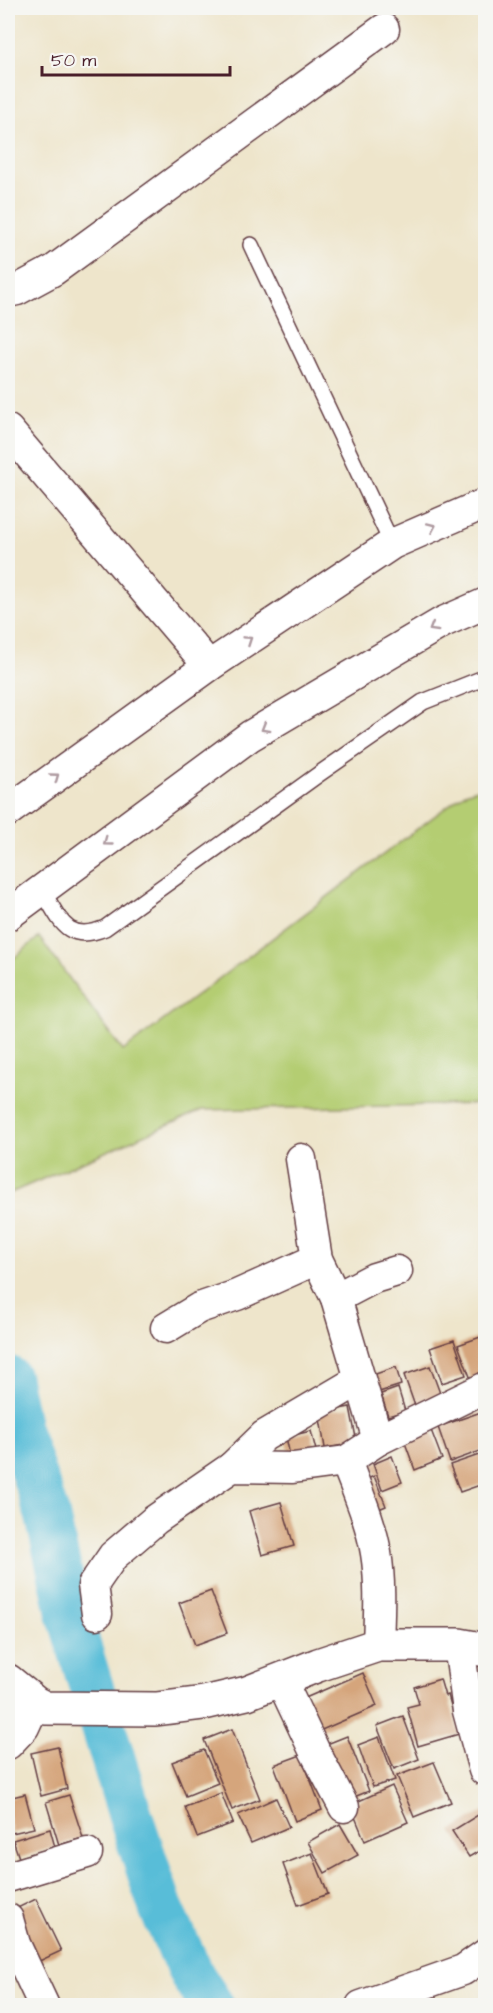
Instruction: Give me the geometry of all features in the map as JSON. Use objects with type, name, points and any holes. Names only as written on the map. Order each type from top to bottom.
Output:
[{"type":"street","points":[[10,299],[54,270],[384,29]]},
{"type":"street","points":[[8,429],[209,666]]},
{"type":"street","points":[[8,811],[209,666],[393,544],[486,503]]},
{"type":"street","points":[[8,915],[250,736],[443,622],[486,603]]},
{"type":"street","points":[[301,1159],[317,1259],[336,1298],[378,1440]]},
{"type":"street","points":[[166,1328],[199,1308],[237,1295],[317,1259]]},
{"type":"street","points":[[336,1298],[374,1278],[397,1271]]},
{"type":"street","points":[[97,1614],[93,1585],[113,1556],[155,1520],[232,1467],[264,1436],[360,1380]]},
{"type":"street","points":[[232,1467],[293,1468],[346,1461],[378,1440],[486,1387]]},
{"type":"street","points":[[346,1461],[376,1552],[379,1581],[378,1645]]},
{"type":"street","points":[[8,1681],[40,1706],[156,1709],[204,1703],[247,1693],[318,1665],[378,1645],[472,1647],[468,1711],[484,1770]]},
{"type":"street","points":[[282,1680],[315,1752],[344,1807]]},
{"type":"street","points":[[8,1744],[40,1706]]},
{"type":"street","points":[[8,1877],[87,1853]]},
{"type":"street","points":[[10,1937],[44,2006]]},
{"type":"street","points":[[361,2006],[463,1970],[486,1954]]},
{"type":"lane","points":[[251,245],[393,544]]},
{"type":"lane","points":[[42,890],[63,925],[74,933],[90,934],[105,928],[423,702],[486,677]]},
{"type":"green space","points":[[485,786],[485,1104],[202,1110],[8,1194],[8,963],[39,937],[123,1051],[465,793]]},
{"type":"building","points":[[486,1335],[486,1377],[472,1382],[458,1345]]},
{"type":"building","points":[[454,1340],[466,1375],[442,1383],[430,1348]]},
{"type":"building","points":[[430,1366],[441,1396],[415,1406],[404,1375]]},
{"type":"building","points":[[396,1367],[401,1385],[373,1394],[367,1377]]},
{"type":"building","points":[[398,1388],[405,1411],[388,1416],[381,1394]]},
{"type":"building","points":[[350,1407],[357,1443],[325,1448],[319,1413]]},
{"type":"building","points":[[481,1412],[486,1425],[486,1449],[450,1462],[438,1427]]},
{"type":"building","points":[[431,1430],[442,1459],[415,1470],[404,1440]]},
{"type":"building","points":[[311,1431],[318,1458],[292,1465],[286,1437]]},
{"type":"building","points":[[482,1454],[486,1465],[486,1483],[460,1492],[450,1465]]},
{"type":"building","points":[[392,1456],[402,1482],[382,1490],[373,1464]]},
{"type":"building","points":[[374,1476],[386,1506],[367,1514],[354,1485]]},
{"type":"building","points":[[281,1502],[294,1546],[262,1555],[249,1511]]},
{"type":"building","points":[[211,1591],[227,1633],[195,1645],[179,1603]]},
{"type":"building","points":[[363,1673],[377,1706],[317,1732],[303,1699]]},
{"type":"building","points":[[440,1679],[445,1696],[448,1695],[459,1734],[418,1746],[407,1707],[419,1704],[414,1687]]},
{"type":"building","points":[[403,1716],[419,1759],[394,1769],[377,1726]]},
{"type":"building","points":[[232,1729],[260,1799],[232,1810],[204,1740]]},
{"type":"building","points":[[347,1736],[369,1791],[344,1801],[322,1746]]},
{"type":"building","points":[[379,1737],[395,1780],[373,1787],[358,1745]]},
{"type":"building","points":[[58,1747],[67,1789],[41,1796],[31,1753]]},
{"type":"building","points":[[204,1750],[218,1783],[186,1796],[172,1762]]},
{"type":"building","points":[[301,1755],[322,1810],[295,1821],[274,1765]]},
{"type":"building","points":[[434,1762],[451,1802],[414,1817],[397,1776]]},
{"type":"building","points":[[392,1786],[408,1822],[365,1841],[350,1805]]},
{"type":"building","points":[[221,1793],[233,1823],[197,1837],[185,1807]]},
{"type":"building","points":[[25,1794],[34,1828],[12,1833],[8,1816],[8,1798]]},
{"type":"building","points":[[69,1795],[83,1838],[59,1845],[46,1802]]},
{"type":"building","points":[[276,1798],[289,1827],[251,1843],[238,1815]]},
{"type":"building","points":[[486,1810],[486,1847],[469,1857],[452,1831]]},
{"type":"building","points":[[340,1824],[358,1855],[325,1873],[308,1842]]},
{"type":"building","points":[[50,1829],[55,1847],[19,1858],[13,1840]]},
{"type":"building","points":[[312,1853],[328,1894],[298,1905],[283,1864]]},
{"type":"building","points":[[36,1899],[61,1951],[33,1964],[9,1912]]},
{"type":"waterway","points":[[8,1378],[18,1428],[47,1514],[69,1614],[133,1824],[161,1908],[193,1977],[212,2006]]}]
